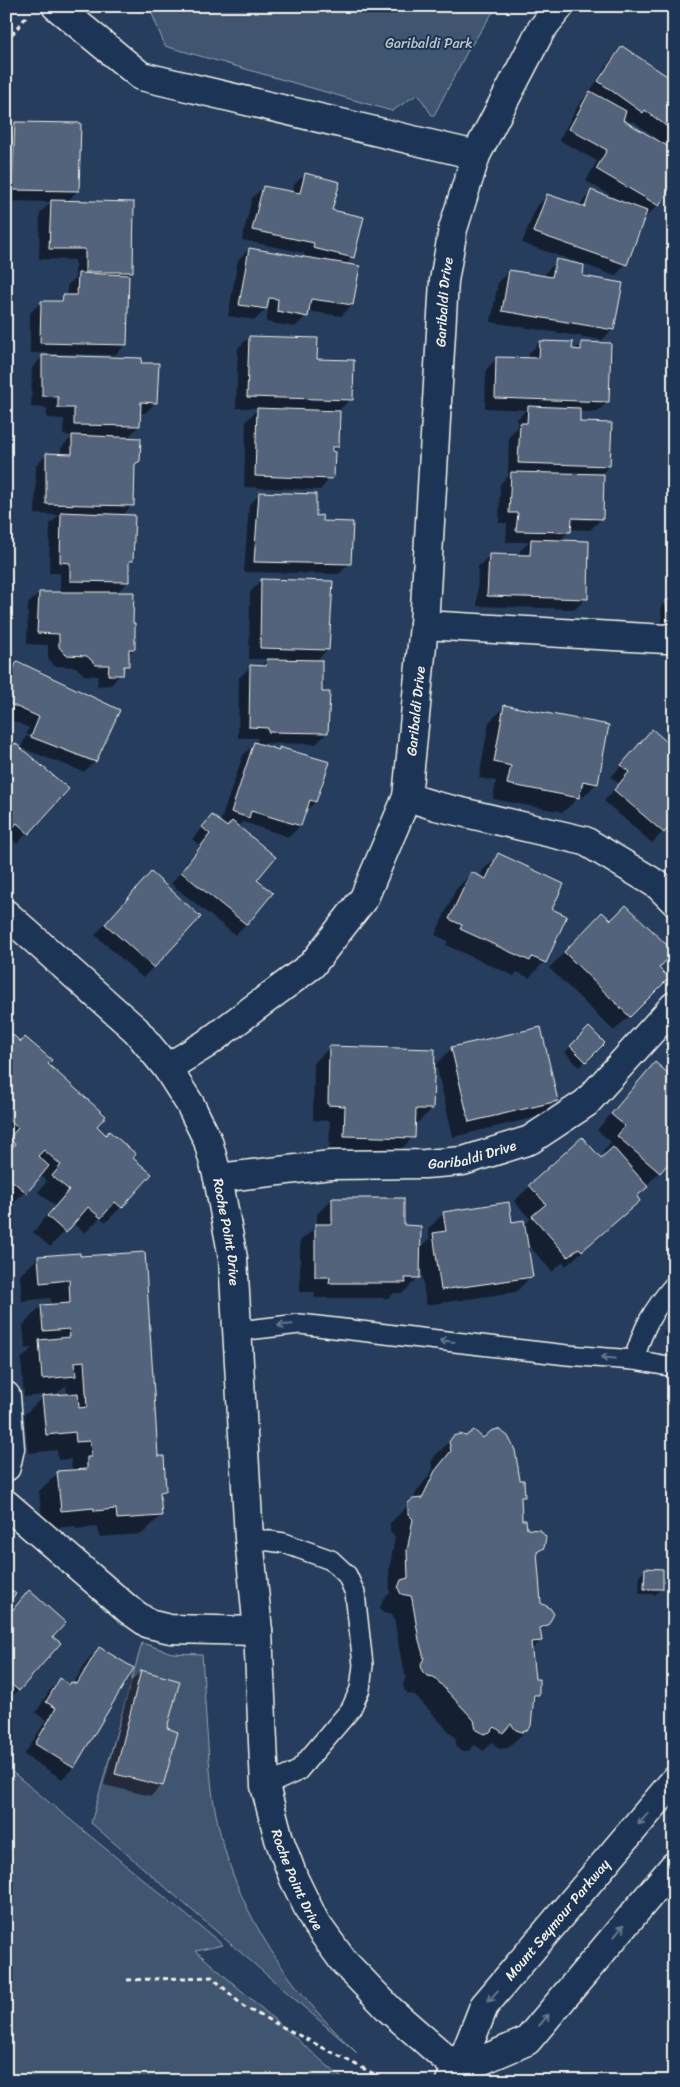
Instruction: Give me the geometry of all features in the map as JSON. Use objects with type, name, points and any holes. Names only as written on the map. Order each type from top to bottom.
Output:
[{"type":"street","points":[[56,6],[141,76],[476,156]]},
{"type":"street","name":"Garibaldi Drive","points":[[167,1068],[194,1053],[221,1034],[312,965],[364,898],[407,797],[424,624],[444,281],[453,229],[476,156],[542,30],[560,6]]},
{"type":"street","points":[[424,624],[665,639],[674,637]]},
{"type":"street","points":[[407,797],[436,806],[586,841],[658,885],[674,901]]},
{"type":"street","name":"Roche Point Drive","points":[[6,914],[136,1030],[167,1068],[190,1104],[208,1141],[218,1178],[233,1258],[250,1538],[258,1631],[266,1786],[279,1839],[294,1879],[315,1922],[344,1962],[458,2077],[484,2081]]},
{"type":"street","name":"Garibaldi Drive","points":[[218,1178],[331,1165],[425,1164],[463,1161],[530,1140],[586,1103],[674,1006]]},
{"type":"street","points":[[6,1396],[10,1448],[6,1467]]},
{"type":"street","points":[[6,1504],[129,1610],[149,1624],[191,1631],[227,1629],[258,1631]]},
{"type":"street","name":"Mount Seymour Parkway","points":[[458,2077],[484,2006],[674,1781]]},
{"type":"street","points":[[458,2077],[527,2041],[674,1866]]},
{"type":"lane","points":[[634,1360],[642,1332],[661,1300],[674,1285]]},
{"type":"lane","points":[[238,1331],[300,1324],[567,1355],[634,1360],[674,1367]]},
{"type":"lane","points":[[250,1538],[284,1543],[330,1560],[347,1575],[355,1593],[362,1665],[360,1689],[351,1709],[318,1751],[298,1771],[266,1786]]},
{"type":"path","points":[[6,42],[28,13]]},
{"type":"path","points":[[127,1980],[212,1977],[244,2007],[380,2077]]},
{"type":"green space","name":"Garibaldi Park","points":[[149,6],[497,6],[467,52],[433,117],[418,94],[392,111],[165,46]]},
{"type":"green space","points":[[142,1643],[172,1653],[202,1654],[212,1790],[219,1829],[230,1866],[244,1901],[261,1934],[281,1966],[304,1996],[357,2053],[91,1823]]},
{"type":"green space","points":[[6,1767],[223,1945],[196,1951],[345,2081],[6,2081]]},
{"type":"building","points":[[622,46],[667,76],[674,67],[674,132],[645,110],[643,113],[598,81]]},
{"type":"building","points":[[590,91],[626,111],[623,120],[674,150],[674,164],[672,167],[674,168],[674,181],[659,206],[596,169],[607,150],[569,129]]},
{"type":"building","points":[[15,122],[81,123],[79,191],[12,190]]},
{"type":"building","points":[[305,173],[340,182],[332,210],[364,217],[354,258],[313,248],[314,243],[252,230],[263,186],[300,193]]},
{"type":"building","points":[[591,190],[647,211],[627,265],[533,232],[547,194],[585,207]]},
{"type":"building","points":[[51,200],[134,202],[133,272],[85,272],[85,249],[49,249]]},
{"type":"building","points":[[249,248],[360,266],[353,305],[311,299],[308,317],[277,311],[278,299],[269,298],[267,309],[239,305]]},
{"type":"building","points":[[556,259],[584,265],[583,276],[623,283],[614,330],[502,311],[509,270],[552,277]]},
{"type":"building","points":[[78,273],[129,275],[127,345],[40,343],[41,301],[62,301],[63,295],[77,295]]},
{"type":"building","points":[[249,336],[318,338],[317,359],[354,360],[353,400],[247,397]]},
{"type":"building","points":[[540,341],[573,342],[572,349],[581,350],[581,342],[611,343],[609,402],[495,398],[496,357],[539,358]]},
{"type":"building","points":[[42,355],[142,358],[141,363],[159,363],[157,403],[141,402],[140,426],[74,425],[74,408],[58,408],[58,397],[42,396]]},
{"type":"building","points":[[528,406],[580,408],[580,422],[612,423],[610,466],[518,463],[520,423],[527,423]]},
{"type":"building","points":[[257,408],[340,411],[339,447],[332,447],[332,451],[335,452],[334,476],[332,479],[255,476]]},
{"type":"building","points":[[72,435],[141,438],[140,461],[135,464],[134,506],[46,504],[46,453],[72,454]]},
{"type":"building","points":[[511,472],[604,474],[603,519],[572,518],[571,532],[516,531],[518,513],[509,513]]},
{"type":"building","points":[[259,492],[316,494],[316,516],[322,515],[323,521],[353,522],[351,564],[254,562]]},
{"type":"building","points":[[61,512],[135,515],[133,561],[129,561],[129,582],[70,581],[70,563],[60,562]]},
{"type":"building","points":[[531,539],[589,541],[588,599],[487,596],[489,554],[530,555]]},
{"type":"building","points":[[261,579],[333,581],[329,650],[260,648]]},
{"type":"building","points":[[39,592],[134,592],[133,623],[135,623],[135,649],[129,649],[129,666],[124,666],[123,675],[108,675],[109,665],[96,665],[87,656],[66,655],[59,647],[59,634],[37,633]]},
{"type":"building","points":[[674,599],[674,619],[667,620],[666,600]]},
{"type":"building","points":[[267,659],[322,660],[322,692],[330,692],[328,733],[268,732],[268,728],[249,727],[250,665],[266,666]]},
{"type":"building","points":[[17,661],[120,710],[96,762],[31,737],[39,717],[6,702],[6,686]]},
{"type":"building","points":[[504,705],[609,725],[598,784],[583,781],[579,798],[507,784],[511,766],[494,762]]},
{"type":"building","points":[[652,729],[674,748],[674,822],[664,833],[614,790],[629,772],[621,765]]},
{"type":"building","points":[[254,742],[279,750],[279,747],[330,762],[316,802],[310,800],[301,826],[251,811],[249,818],[231,812]]},
{"type":"building","points":[[15,743],[69,789],[29,834],[17,823],[6,836],[6,754]]},
{"type":"building","points":[[212,815],[227,827],[232,821],[276,857],[257,880],[273,893],[247,925],[181,872],[210,834],[202,827]]},
{"type":"building","points":[[498,853],[564,884],[552,909],[567,916],[546,963],[532,957],[530,961],[460,929],[462,925],[449,919],[471,872],[486,879]]},
{"type":"building","points":[[151,872],[201,917],[154,968],[105,924]]},
{"type":"building","points":[[626,905],[674,952],[659,968],[669,978],[630,1017],[564,952],[602,912],[611,920]]},
{"type":"building","points":[[541,1027],[558,1101],[469,1122],[451,1047]]},
{"type":"building","points":[[589,1027],[605,1043],[586,1062],[570,1046]]},
{"type":"building","points":[[6,1029],[21,1042],[25,1037],[52,1060],[48,1064],[106,1116],[97,1126],[106,1135],[109,1131],[136,1154],[133,1158],[152,1174],[122,1208],[115,1202],[101,1218],[88,1207],[66,1233],[47,1216],[69,1190],[52,1176],[61,1165],[44,1150],[38,1156],[49,1166],[27,1193],[6,1176],[6,1155],[15,1144],[9,1138],[18,1128],[6,1118]]},
{"type":"building","points":[[329,1046],[435,1049],[433,1109],[416,1109],[415,1138],[344,1136],[345,1106],[328,1105]]},
{"type":"building","points":[[655,1062],[669,1074],[674,1069],[674,1157],[660,1173],[617,1136],[625,1126],[611,1114]]},
{"type":"building","points":[[582,1137],[601,1158],[613,1147],[648,1187],[637,1196],[640,1201],[582,1251],[579,1248],[568,1257],[532,1216],[546,1204],[529,1185]]},
{"type":"building","points":[[332,1198],[404,1198],[404,1225],[421,1226],[420,1278],[405,1278],[406,1283],[329,1283],[330,1277],[315,1277],[315,1224],[332,1224]]},
{"type":"building","points":[[509,1202],[512,1222],[524,1220],[533,1277],[441,1290],[433,1233],[446,1231],[443,1212]]},
{"type":"building","points":[[145,1252],[158,1456],[164,1456],[166,1491],[160,1492],[162,1516],[117,1519],[116,1509],[94,1511],[94,1508],[61,1511],[57,1471],[87,1469],[87,1457],[91,1457],[90,1441],[76,1442],[75,1432],[46,1435],[42,1396],[78,1393],[79,1408],[87,1407],[84,1361],[75,1362],[76,1376],[42,1379],[39,1340],[70,1337],[69,1329],[43,1331],[41,1305],[70,1303],[69,1280],[40,1283],[38,1256],[80,1253],[80,1256]]},
{"type":"building","points":[[498,1429],[508,1436],[515,1450],[520,1480],[524,1480],[525,1497],[521,1497],[522,1520],[526,1520],[527,1529],[540,1530],[546,1537],[544,1548],[537,1552],[541,1603],[550,1608],[554,1614],[548,1625],[540,1628],[542,1641],[531,1642],[535,1679],[539,1679],[539,1695],[534,1695],[531,1726],[528,1730],[522,1732],[516,1730],[511,1724],[503,1733],[495,1727],[490,1732],[484,1734],[476,1730],[474,1720],[434,1677],[427,1676],[422,1671],[421,1664],[424,1658],[412,1599],[411,1596],[401,1594],[398,1588],[401,1580],[408,1578],[407,1551],[413,1519],[408,1514],[408,1503],[413,1499],[422,1498],[435,1471],[451,1451],[449,1442],[453,1436],[460,1434],[466,1436],[474,1430],[483,1438],[491,1431]]},
{"type":"building","points":[[645,1568],[663,1569],[663,1589],[644,1589]]},
{"type":"building","points":[[6,1586],[16,1594],[6,1605]]},
{"type":"building","points":[[29,1590],[66,1623],[53,1637],[61,1643],[19,1691],[6,1680],[6,1618]]},
{"type":"building","points":[[99,1647],[134,1668],[74,1768],[35,1744],[56,1708],[46,1702],[60,1678],[69,1685],[71,1682],[77,1684]]},
{"type":"building","points":[[141,1670],[180,1681],[167,1728],[178,1732],[163,1786],[115,1774]]}]
